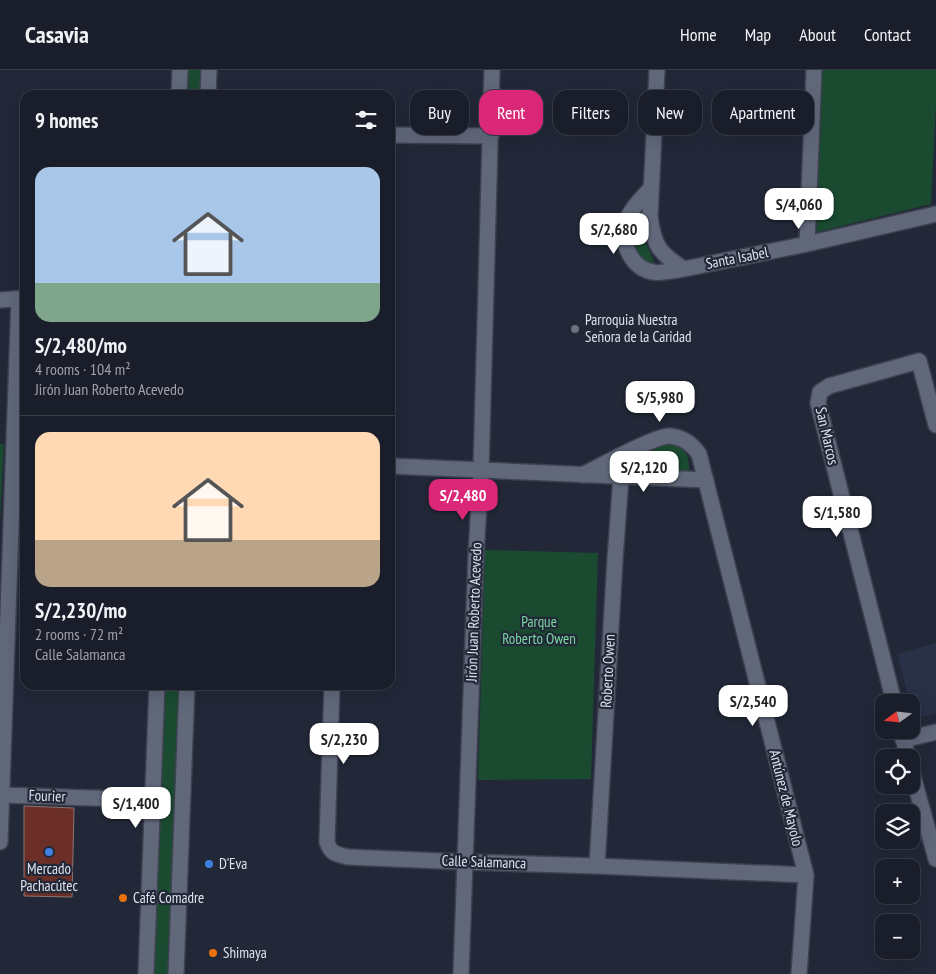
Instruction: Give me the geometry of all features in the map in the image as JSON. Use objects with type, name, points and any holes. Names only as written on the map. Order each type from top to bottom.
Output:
[{"type":"street","points":[[179,90],[180,70]]},
{"type":"street","points":[[208,90],[209,70]]},
{"type":"street","name":"Jirón Juan Roberto Acevedo","points":[[461,974],[476,555],[481,470],[492,70]]},
{"type":"street","name":"Santa Isabel","points":[[657,70],[650,217],[652,233],[658,248],[669,259],[684,268]]},
{"type":"street","points":[[807,244],[814,70]]},
{"type":"street","points":[[395,135],[491,136]]},
{"type":"street","name":"Santa Isabel","points":[[651,188],[634,207],[626,222],[624,233],[627,248],[633,261],[642,269],[654,273],[807,244],[936,214]]},
{"type":"street","points":[[0,300],[20,298]]},
{"type":"street","points":[[0,842],[7,433],[20,316]]},
{"type":"street","name":"San Marcos","points":[[892,694],[818,403],[820,392],[829,386],[919,361],[936,425]]},
{"type":"street","name":"Antúnez de Mayolo","points":[[582,475],[639,447],[668,436],[680,438],[692,444],[699,454],[806,875],[799,974]]},
{"type":"street","name":"Antúnez de Mayolo","points":[[395,466],[706,480]]},
{"type":"street","name":"Roberto Owen","points":[[597,866],[621,477]]},
{"type":"street","points":[[146,974],[157,690]]},
{"type":"street","points":[[176,974],[187,690]]},
{"type":"street","name":"Calle Salamanca","points":[[332,690],[327,842],[329,848],[335,854],[348,857],[806,875]]},
{"type":"street","points":[[920,733],[936,732]]},
{"type":"street","name":"Fourier","points":[[2,794],[152,800]]},
{"type":"street","points":[[918,794],[936,859]]},
{"type":"shaded area","points":[[936,643],[936,713],[920,717],[920,694],[908,694],[897,654]]},
{"type":"green space","points":[[187,70],[203,70],[202,90],[186,90]]},
{"type":"green space","points":[[822,70],[936,70],[931,204],[817,232]]},
{"type":"green space","points":[[640,219],[644,228],[646,244],[654,261],[654,267],[635,254],[631,230],[632,225]]},
{"type":"green space","points":[[4,443],[0,521],[0,444]]},
{"type":"green space","points":[[661,443],[676,445],[684,451],[689,461],[690,476],[610,472],[611,468]]},
{"type":"green space","name":"Parque Roberto Owen","points":[[485,550],[598,553],[591,779],[478,780]]},
{"type":"green space","points":[[165,690],[179,690],[168,974],[154,973]]},
{"type":"building","name":"Mercado Pachacútec","points":[[24,806],[74,808],[72,897],[24,896]]},
{"type":"place","name":"Parroquia Nuestra Señora de la Caridad","points":[[575,329]]},
{"type":"place","name":"Mercado Pachacútec","points":[[49,852]]},
{"type":"place","name":"D'Eva","points":[[209,864]]},
{"type":"place","name":"Café Comadre","points":[[123,898]]},
{"type":"place","name":"Shimaya","points":[[213,953]]}]
